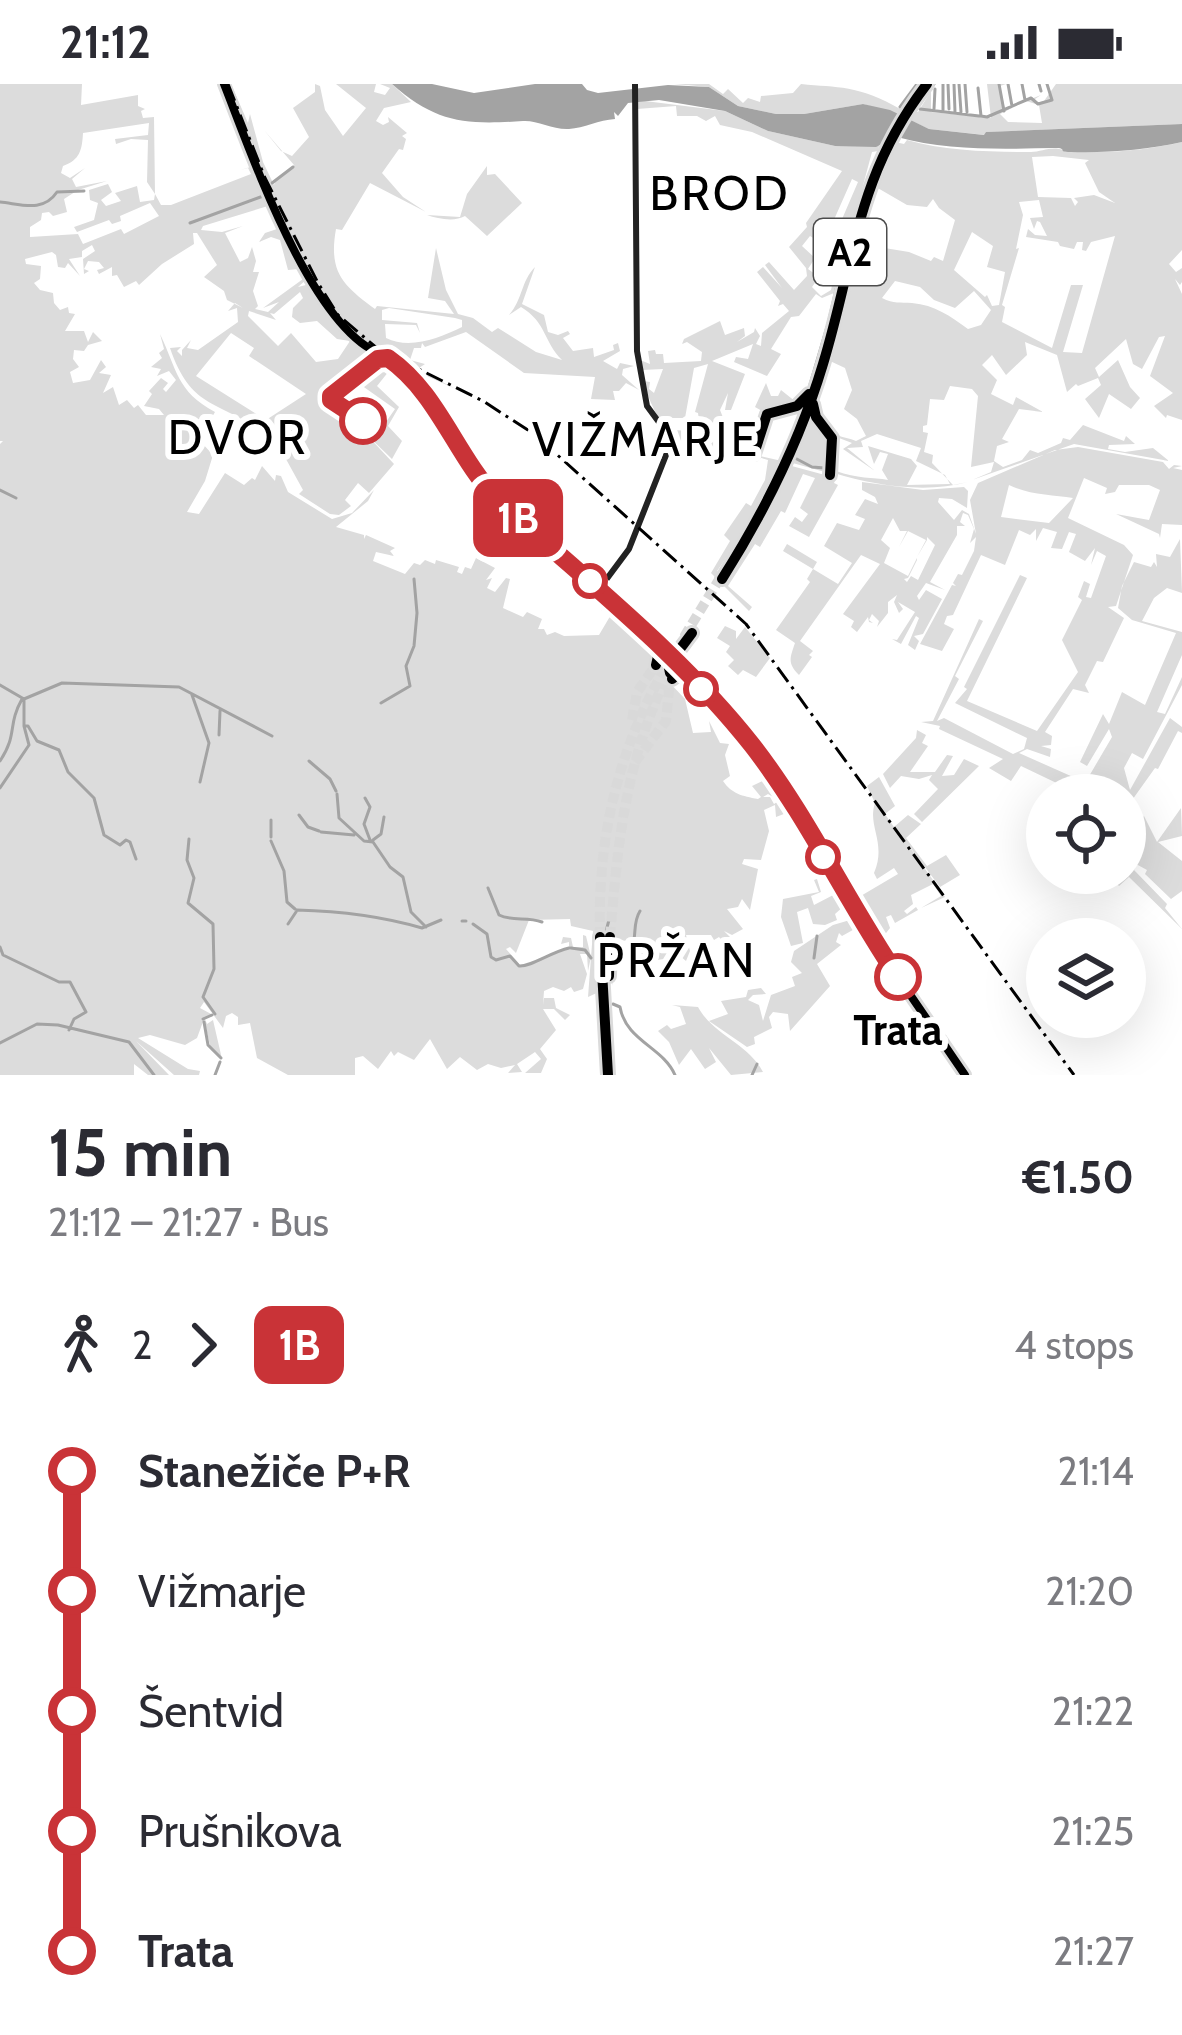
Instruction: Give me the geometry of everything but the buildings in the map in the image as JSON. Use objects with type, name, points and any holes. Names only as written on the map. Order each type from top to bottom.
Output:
[{"type":"highway","name":"A2","points":[[721,579],[792,447],[815,385],[854,220],[882,153],[925,84]]},
{"type":"highway","points":[[759,450],[765,416],[799,405],[815,385]]},
{"type":"highway","points":[[815,385],[813,410],[829,432],[831,471]]},
{"type":"highway","points":[[773,410],[788,412],[795,420],[792,447]]},
{"type":"highway","points":[[792,447],[809,427],[829,432]]},
{"type":"highway","points":[[669,662],[689,632]]},
{"type":"highway","points":[[605,937],[610,1075]]},
{"type":"main road","points":[[224,84],[285,225],[331,312],[424,390],[478,477],[759,754],[963,1075]]},
{"type":"main road","points":[[598,591],[631,545],[672,440],[648,407],[638,357],[635,84]]},
{"type":"main road","points":[[669,662],[758,757],[879,954],[963,1075]]},
{"type":"main road","points":[[873,938],[880,943],[886,939]]},
{"type":"shaded area","points":[[0,84],[82,84],[81,105],[138,95],[138,106],[145,109],[143,118],[154,117],[155,194],[161,205],[251,174],[248,168],[240,170],[254,166],[285,229],[282,235],[288,236],[308,278],[298,287],[310,284],[338,323],[377,356],[326,402],[365,423],[338,401],[341,395],[353,405],[345,405],[378,422],[370,427],[373,433],[379,432],[395,409],[361,385],[342,392],[384,359],[436,411],[429,416],[389,371],[377,386],[399,407],[388,426],[402,441],[392,459],[366,434],[394,464],[369,493],[358,483],[345,500],[351,506],[339,515],[299,494],[303,490],[281,450],[275,452],[280,446],[269,434],[198,395],[170,348],[181,347],[177,351],[182,356],[191,340],[187,348],[198,350],[238,322],[237,308],[228,311],[234,304],[204,277],[217,265],[197,233],[193,233],[194,244],[139,285],[136,281],[124,287],[117,275],[112,276],[112,267],[99,274],[97,270],[104,268],[99,262],[88,261],[84,269],[89,271],[84,274],[83,259],[95,251],[92,245],[82,251],[82,257],[69,259],[80,276],[68,263],[58,267],[52,252],[25,259],[26,264],[41,266],[40,279],[34,283],[40,290],[53,293],[60,310],[68,307],[75,314],[65,331],[84,331],[88,342],[93,332],[102,341],[84,351],[74,350],[79,367],[70,372],[73,383],[90,380],[101,360],[106,367],[99,373],[111,375],[103,393],[113,387],[119,405],[127,400],[146,415],[164,415],[144,406],[161,378],[168,383],[166,392],[176,380],[169,371],[157,376],[161,369],[151,367],[162,358],[160,334],[185,387],[215,412],[201,442],[213,455],[187,512],[199,514],[225,473],[244,485],[255,480],[262,466],[275,481],[276,475],[281,476],[288,492],[332,519],[352,513],[374,490],[368,501],[336,527],[395,548],[390,551],[394,556],[376,552],[373,561],[405,574],[414,563],[435,564],[436,560],[459,567],[457,572],[462,574],[476,558],[495,568],[486,580],[492,578],[487,588],[495,592],[510,579],[503,608],[542,619],[538,629],[547,635],[599,635],[612,613],[576,592],[579,589],[592,599],[601,596],[655,650],[658,659],[649,648],[657,662],[654,666],[668,670],[669,682],[685,699],[693,733],[711,732],[709,721],[720,743],[729,744],[726,785],[758,799],[752,786],[769,778],[737,733],[778,790],[775,798],[768,794],[763,797],[770,797],[774,804],[780,800],[796,821],[789,812],[776,817],[775,805],[764,810],[769,831],[761,860],[744,859],[742,864],[758,869],[750,910],[742,899],[738,907],[727,909],[743,929],[732,935],[724,931],[730,937],[723,942],[711,935],[686,935],[690,951],[686,961],[673,950],[668,953],[671,958],[643,962],[627,941],[619,940],[612,986],[613,939],[609,937],[604,949],[599,937],[601,991],[588,997],[593,931],[571,926],[570,919],[529,920],[516,953],[506,949],[522,967],[569,947],[569,942],[561,944],[563,937],[571,938],[573,947],[583,947],[586,936],[591,957],[588,971],[587,954],[580,954],[587,974],[583,989],[544,991],[543,1005],[544,998],[554,998],[556,1008],[570,1015],[565,1020],[554,1009],[543,1009],[556,1030],[540,1049],[547,1059],[541,1073],[525,1073],[541,1059],[535,1052],[517,1064],[522,1072],[508,1073],[515,1065],[488,1064],[477,1070],[460,1057],[447,1069],[430,1039],[414,1060],[391,1051],[378,1069],[363,1056],[355,1058],[355,1075],[288,1075],[257,1058],[250,1023],[238,1025],[232,1013],[226,1016],[223,1028],[204,1002],[200,1008],[213,1015],[205,1019],[207,1024],[213,1020],[222,1059],[211,1050],[204,1019],[197,1038],[185,1045],[150,1035],[138,1038],[188,1069],[200,1071],[199,1075],[174,1075],[136,1041],[169,1075],[148,1075],[134,1064],[134,1075],[0,1075]],"holes":[[[149,123],[148,135],[115,139],[116,144],[148,140],[147,182],[154,200],[140,202],[137,186],[115,193],[121,201],[106,206],[101,200],[112,192],[108,184],[89,190],[90,200],[98,203],[94,220],[74,227],[77,232],[109,220],[112,224],[121,221],[120,216],[150,203],[159,216],[124,234],[121,229],[83,244],[78,234],[30,237],[30,227],[41,220],[42,213],[67,212],[64,199],[107,181],[76,187],[72,179],[85,168],[70,178],[61,173],[79,154],[83,133]],[[271,205],[280,228],[265,233],[259,242],[271,237],[280,240],[288,270],[299,269],[303,279],[263,308],[279,302],[268,312],[255,309],[253,291],[259,272],[253,272],[252,247],[248,258],[240,262],[225,233],[243,226],[222,232],[201,230]],[[300,292],[303,298],[293,308],[292,317],[300,323],[317,321],[337,339],[350,341],[338,359],[316,362],[291,333],[278,346],[248,316],[249,311],[276,320],[270,313]],[[231,333],[254,348],[249,356],[306,394],[266,420],[196,376]]]},
{"type":"shaded area","points":[[225,84],[231,84],[248,123],[250,114],[274,185],[294,165],[283,152],[292,156],[309,137],[293,108],[315,92],[315,84],[343,136],[366,108],[336,84],[376,84],[374,92],[385,95],[390,88],[380,84],[392,84],[411,102],[384,108],[376,121],[383,125],[388,117],[407,133],[402,136],[406,139],[403,150],[399,149],[382,173],[403,197],[426,212],[370,183],[342,230],[336,229],[334,257],[347,285],[375,309],[377,306],[454,314],[445,301],[428,298],[436,248],[446,290],[458,314],[562,360],[529,313],[521,307],[509,315],[535,267],[522,304],[544,315],[548,332],[568,331],[563,338],[573,351],[593,348],[594,357],[614,350],[618,343],[620,351],[603,361],[617,369],[620,363],[634,366],[623,369],[622,375],[639,390],[626,383],[613,391],[615,400],[591,399],[595,377],[524,373],[466,332],[425,347],[422,343],[421,348],[414,348],[410,360],[425,364],[419,368],[407,364],[456,389],[402,365],[345,327],[315,284],[255,160]],"holes":[[[382,310],[462,320],[462,327],[415,343],[395,341],[386,338],[385,324],[416,325],[420,333],[417,323],[382,320]]]},
{"type":"shaded area","points":[[392,84],[432,84],[474,93],[535,84],[582,84],[598,93],[668,85],[709,87],[738,106],[776,114],[863,104],[890,110],[929,129],[984,135],[1182,124],[1182,142],[1085,152],[955,147],[897,137],[876,147],[835,146],[768,131],[725,111],[659,100],[628,103],[618,116],[614,112],[615,119],[563,129],[528,121],[452,119],[423,107]]},
{"type":"shaded area","points":[[674,84],[709,84],[723,94],[728,89],[743,103],[748,98],[760,102],[761,96],[793,93],[801,84],[837,87],[860,91],[902,110],[899,115],[863,104],[776,114],[738,106],[709,87]]},
{"type":"shaded area","points":[[987,84],[1006,84],[1000,86],[1005,109],[1012,108],[1000,114],[1008,122],[1042,123],[1039,105],[1026,101],[1041,95],[1037,103],[1044,101],[1056,84],[1182,84],[1182,124],[985,135],[929,129],[905,118],[910,111],[918,112],[931,91],[931,112],[991,118]]},
{"type":"shaded area","points":[[637,100],[725,111],[768,131],[835,146],[879,146],[872,152],[834,293],[822,298],[816,294],[799,316],[791,317],[771,349],[781,354],[767,376],[734,362],[736,357],[748,359],[753,344],[712,361],[745,374],[731,410],[725,410],[728,393],[720,410],[726,425],[753,435],[762,411],[755,407],[766,383],[771,396],[778,396],[781,390],[796,402],[777,406],[752,453],[725,459],[704,457],[695,412],[708,364],[694,368],[685,418],[671,418],[675,430],[688,431],[691,444],[683,439],[680,443],[667,430],[646,390],[643,381],[650,382],[654,393],[663,369],[642,370],[640,360],[650,364],[648,351],[655,350],[663,354],[664,363],[701,361],[702,352],[687,342],[682,344],[684,339],[720,321],[725,335],[744,328],[745,336],[737,342],[754,332],[755,328],[760,336],[756,344],[761,346],[762,333],[789,311],[783,304],[778,306],[780,301],[757,272],[763,267],[782,288],[765,265],[769,262],[794,290],[807,276],[789,247],[842,171],[752,132],[720,125],[715,116],[706,121],[677,116],[676,106],[637,109]],"holes":[[[852,179],[858,182],[833,240],[844,232],[831,290],[821,296],[812,287],[819,277],[808,269],[815,258],[802,246],[810,236],[815,239],[818,234],[825,240]]]},
{"type":"shaded area","points":[[907,140],[984,151],[1105,152],[1182,142],[1182,250],[1169,264],[1176,272],[1182,268],[1180,285],[1175,279],[1182,294],[1182,420],[1166,418],[1154,406],[1173,393],[1150,376],[1165,336],[1159,337],[1142,369],[1133,364],[1126,339],[1095,368],[1099,377],[1118,360],[1140,398],[1131,409],[1109,394],[1099,418],[1085,399],[1101,385],[1098,378],[1067,392],[1057,355],[1025,342],[1027,355],[1006,375],[992,355],[982,365],[997,380],[991,394],[1013,405],[1016,397],[1043,412],[1019,409],[1002,439],[1009,442],[997,446],[994,461],[1003,467],[1022,460],[1030,450],[1038,453],[1063,438],[1070,440],[1083,425],[1124,441],[1126,436],[1135,444],[1109,445],[1108,449],[1153,448],[1169,461],[1074,444],[972,480],[991,472],[994,462],[971,467],[978,396],[972,389],[950,386],[944,400],[930,399],[927,425],[923,426],[928,433],[924,452],[933,455],[932,463],[942,474],[916,461],[921,448],[877,434],[861,441],[863,447],[847,448],[875,471],[843,449],[852,443],[839,438],[836,471],[888,480],[882,470],[888,454],[880,452],[874,464],[868,446],[911,459],[917,466],[907,485],[950,484],[947,479],[953,485],[968,482],[951,486],[934,487],[900,486],[834,473],[827,432],[825,472],[789,462],[861,213],[895,142]],"holes":[[[1032,157],[1089,160],[1085,163],[1099,192],[1115,203],[1094,195],[1074,198],[1075,206],[1071,198],[1038,197]],[[876,187],[907,205],[927,207],[933,199],[955,220],[943,261],[860,244]],[[1039,200],[1043,217],[1030,218],[1034,229],[1040,222],[1047,236],[1028,229],[1026,237],[1060,246],[1074,249],[1077,242],[1083,242],[1086,251],[1091,242],[1115,236],[1082,353],[1063,352],[1083,285],[1071,285],[1052,348],[1002,322],[1023,215],[1019,202]],[[972,232],[993,246],[987,267],[1005,272],[999,305],[992,306],[954,270]],[[895,281],[920,287],[934,300],[955,308],[974,291],[991,310],[981,325],[968,329],[928,306],[882,298]],[[830,361],[845,368],[852,390],[844,409],[857,419],[866,436],[856,441],[827,428],[819,411]]]},
{"type":"shaded area","points":[[487,166],[487,175],[495,174],[522,203],[487,236],[465,216],[456,219],[446,219],[427,215],[460,217],[467,194]]},
{"type":"shaded area","points":[[1078,447],[1163,462],[1169,469],[1174,465],[1182,466],[1173,468],[1182,470],[1182,525],[1162,524],[1160,538],[1116,514],[1149,520],[1160,490],[1149,485],[1119,485],[1115,492],[1105,494],[1107,488],[1084,478],[1068,518],[1124,545],[1133,555],[1116,606],[1108,607],[1124,618],[1103,662],[1097,661],[1085,685],[1089,693],[1073,689],[1045,732],[1052,736],[1051,745],[1041,746],[1051,749],[1050,757],[1027,749],[1019,753],[1066,774],[1038,774],[1021,766],[1011,781],[989,768],[1003,759],[940,726],[921,722],[933,721],[979,619],[983,621],[937,721],[944,718],[1013,754],[1024,749],[1027,738],[955,703],[967,689],[1020,575],[1027,578],[967,701],[1037,731],[1078,672],[1062,640],[1082,600],[1078,597],[1084,581],[1090,584],[1086,597],[1091,598],[1106,556],[1097,551],[1091,565],[1095,548],[1085,561],[1069,552],[1076,534],[1069,532],[1062,549],[1051,548],[1057,532],[1043,528],[1036,541],[1036,529],[1030,535],[1019,530],[1005,565],[981,555],[953,615],[947,616],[944,624],[954,629],[942,651],[920,644],[974,551],[976,537],[970,543],[974,529],[963,513],[960,522],[965,526],[957,526],[957,535],[930,582],[945,590],[926,583],[917,596],[919,600],[926,590],[942,599],[923,634],[914,636],[919,641],[915,650],[908,645],[916,616],[901,644],[892,639],[897,640],[915,612],[898,602],[903,609],[899,613],[894,602],[897,595],[888,602],[888,613],[877,627],[879,621],[872,614],[869,620],[873,623],[869,622],[868,617],[857,632],[851,627],[854,621],[843,614],[880,564],[861,555],[800,641],[813,651],[799,675],[791,660],[795,643],[776,630],[810,582],[813,569],[838,584],[852,563],[824,546],[837,523],[859,530],[865,519],[855,515],[865,499],[878,504],[862,490],[862,482],[923,490],[964,487],[967,508],[952,499],[939,498],[938,502],[954,520],[962,510],[969,514],[976,534],[970,500],[978,483],[1055,450]],"holes":[[[1009,485],[1073,498],[1049,523],[1001,517]],[[893,518],[900,531],[907,531],[899,547],[908,531],[926,540],[917,557],[927,540],[927,537],[935,545],[918,580],[904,579],[908,578],[917,558],[908,576],[884,563],[890,548],[881,540]]]},
{"type":"shaded area","points":[[760,456],[782,461],[747,528],[717,571],[725,581],[788,465],[836,478],[838,485],[809,537],[789,526],[795,517],[802,522],[808,514],[800,508],[815,478],[803,474],[785,513],[781,511],[760,547],[755,544],[728,586],[752,607],[749,611],[711,573],[730,541],[724,535],[746,503],[751,506],[765,480],[768,460],[733,462]]},
{"type":"shaded area","points":[[1180,539],[1182,593],[1167,588],[1154,598],[1142,621],[1182,632],[1182,655],[1157,712],[1165,714],[1182,677],[1182,685],[1143,759],[1132,753],[1126,774],[1090,774],[1112,737],[1109,729],[1087,766],[1080,762],[1103,714],[1109,724],[1122,692],[1145,705],[1176,633],[1132,620],[1118,608],[1122,586],[1134,562],[1151,567],[1154,562],[1157,567],[1156,554],[1170,557]]},
{"type":"shaded area","points":[[787,544],[817,562],[813,569],[783,551]]},
{"type":"shaded area","points":[[725,626],[736,631],[736,639],[745,627],[770,658],[756,677],[743,670],[738,675],[728,666],[734,660],[726,652],[730,646],[717,638]]},
{"type":"shaded area","points":[[1170,718],[1182,727],[1182,733],[1178,731],[1146,781],[1146,774],[1139,774]]},
{"type":"shaded area","points":[[917,730],[926,735],[922,743],[928,746],[910,772],[935,772],[947,755],[953,756],[942,776],[954,775],[964,759],[979,766],[922,822],[914,814],[938,789],[929,780],[932,775],[901,776],[890,788],[883,774],[916,738]]},
{"type":"shaded area","points":[[879,777],[895,806],[885,814],[894,827],[908,815],[921,824],[906,838],[927,866],[946,855],[960,875],[940,887],[906,842],[945,897],[921,908],[941,896],[933,884],[911,895],[913,904],[904,911],[918,910],[895,923],[891,915],[886,917],[890,928],[879,942],[838,879],[841,874],[851,896],[859,897],[898,874],[894,868],[877,879],[874,873],[879,853],[875,803],[867,786]]},
{"type":"shaded area","points":[[1181,808],[1182,836],[1158,842],[1182,861],[1182,891],[1171,899],[1146,875],[1146,820],[1157,842]]},
{"type":"shaded area","points":[[817,879],[821,892],[811,896],[814,905],[839,892],[851,913],[844,906],[835,914],[837,920],[825,925],[813,924],[808,908],[797,912],[803,943],[791,946],[781,917],[783,899],[819,892]]},
{"type":"shaded area","points":[[1146,882],[1167,904],[1165,908],[1182,929],[1146,894]]},
{"type":"shaded area","points":[[855,915],[874,952],[860,926],[842,936],[839,933],[836,942],[841,945],[817,964],[830,986],[790,1031],[788,1014],[773,1012],[769,1017],[772,1028],[754,1037],[755,1044],[747,1047],[709,1021],[728,1014],[721,1001],[746,997],[748,990],[761,988],[766,994],[748,1000],[759,1005],[763,1021],[771,995],[795,986],[792,977],[802,973],[791,962],[794,951]]},
{"type":"shaded area","points":[[672,1005],[698,1007],[763,1072],[731,1075],[709,1048],[716,1062],[705,1069],[691,1049],[679,1065],[658,1031],[667,1025],[671,1029],[686,1024],[680,1007]]},
{"type":"waterway","points":[[900,107],[917,84]]},
{"type":"waterway","points":[[924,97],[934,84]]},
{"type":"waterway","points":[[943,84],[943,110]]},
{"type":"waterway","points":[[948,84],[949,109]]},
{"type":"waterway","points":[[954,84],[955,112]]},
{"type":"waterway","points":[[959,84],[961,112]]},
{"type":"waterway","points":[[965,84],[967,112]]},
{"type":"waterway","points":[[999,84],[1004,111]]},
{"type":"waterway","points":[[1008,84],[1012,106]]},
{"type":"waterway","points":[[1022,84],[1025,100]]},
{"type":"waterway","points":[[1039,84],[1041,91]]},
{"type":"waterway","points":[[978,88],[981,116],[987,117],[1031,98],[1038,104],[1052,100],[1047,84]]},
{"type":"waterway","points":[[934,109],[935,89]]},
{"type":"waterway","points":[[920,109],[979,116]]},
{"type":"waterway","points":[[272,183],[293,167]]},
{"type":"waterway","points":[[0,202],[38,205],[57,192],[84,191]]},
{"type":"waterway","points":[[190,223],[266,195]]},
{"type":"waterway","points":[[828,324],[838,281]]},
{"type":"waterway","points":[[809,388],[827,327]]},
{"type":"waterway","points":[[793,457],[825,468]]},
{"type":"waterway","points":[[0,490],[16,498]]},
{"type":"waterway","points":[[740,539],[748,526]]},
{"type":"waterway","points":[[381,703],[410,686],[406,666],[414,646],[414,579]]},
{"type":"waterway","points":[[24,699],[62,683],[179,687],[272,736]]},
{"type":"waterway","points":[[0,685],[24,699],[24,726],[37,741],[59,750],[68,772],[94,798],[104,835],[120,845],[130,842],[136,859]]},
{"type":"waterway","points":[[192,695],[209,743],[200,782]]},
{"type":"waterway","points":[[0,761],[22,699]]},
{"type":"waterway","points":[[219,735],[220,711]]},
{"type":"waterway","points":[[0,788],[29,745],[24,726]]},
{"type":"waterway","points":[[309,761],[336,791]]},
{"type":"waterway","points":[[337,794],[339,818],[364,841],[373,842],[403,877],[411,912],[426,927]]},
{"type":"waterway","points":[[365,798],[370,807],[364,824],[370,840]]},
{"type":"waterway","points":[[299,815],[308,827],[319,831]]},
{"type":"waterway","points":[[373,840],[381,834],[384,817]]},
{"type":"waterway","points":[[271,820],[271,837]]},
{"type":"waterway","points":[[321,832],[354,835]]},
{"type":"waterway","points":[[189,839],[187,860],[194,878],[188,903],[213,924],[214,969],[203,997],[215,1014]]},
{"type":"waterway","points":[[271,841],[284,871],[287,902],[295,909]]},
{"type":"waterway","points":[[488,888],[499,915],[542,922]]},
{"type":"waterway","points":[[297,910],[360,915],[422,928],[441,920]]},
{"type":"waterway","points":[[628,954],[640,911]]},
{"type":"waterway","points":[[288,924],[296,912]]},
{"type":"waterway","points":[[605,935],[609,920]]},
{"type":"waterway","points":[[473,924],[487,934],[491,957],[510,956],[519,966],[569,948]]},
{"type":"waterway","points":[[814,958],[817,936]]},
{"type":"waterway","points":[[0,947],[3,955],[59,982],[70,982],[86,1012],[74,1019],[69,1030]]},
{"type":"waterway","points":[[571,948],[585,950],[591,958]]},
{"type":"waterway","points":[[613,1004],[620,1007],[629,1028],[675,1075]]},
{"type":"waterway","points":[[203,1019],[212,1015]]},
{"type":"waterway","points":[[204,1022],[208,1045],[221,1058]]},
{"type":"waterway","points":[[0,1043],[37,1024],[58,1025],[129,1042],[154,1075]]},
{"type":"waterway","points":[[215,1075],[220,1062]]},
{"type":"waterway","points":[[752,1075],[757,1064]]},
{"type":"tunnel","points":[[684,637],[720,578]]},
{"type":"tunnel","points":[[600,937],[603,863],[615,792],[638,724],[671,658]]},
{"type":"tunnel","points":[[632,720],[637,692],[656,665]]},
{"type":"tunnel","points":[[635,762],[666,721],[670,679]]},
{"type":"tunnel","points":[[610,937],[631,778],[663,684]]},
{"type":"railway","points":[[228,84],[265,178],[338,315],[378,349],[483,401],[534,434],[746,624],[1074,1075]]},
{"type":"bus line","name":"1B","points":[[363,421],[331,396],[378,359],[388,358],[427,393],[496,498],[621,610],[741,732],[782,789],[898,977]]},
{"type":"place","name":"Trata","points":[[898,977]]},
{"type":"district","name":"BROD","points":[[720,193]]},
{"type":"district","name":"DVOR","points":[[238,437]]},
{"type":"district","name":"VIŽMARJE","points":[[646,439]]},
{"type":"district","name":"PRŽAN","points":[[677,960]]}]
